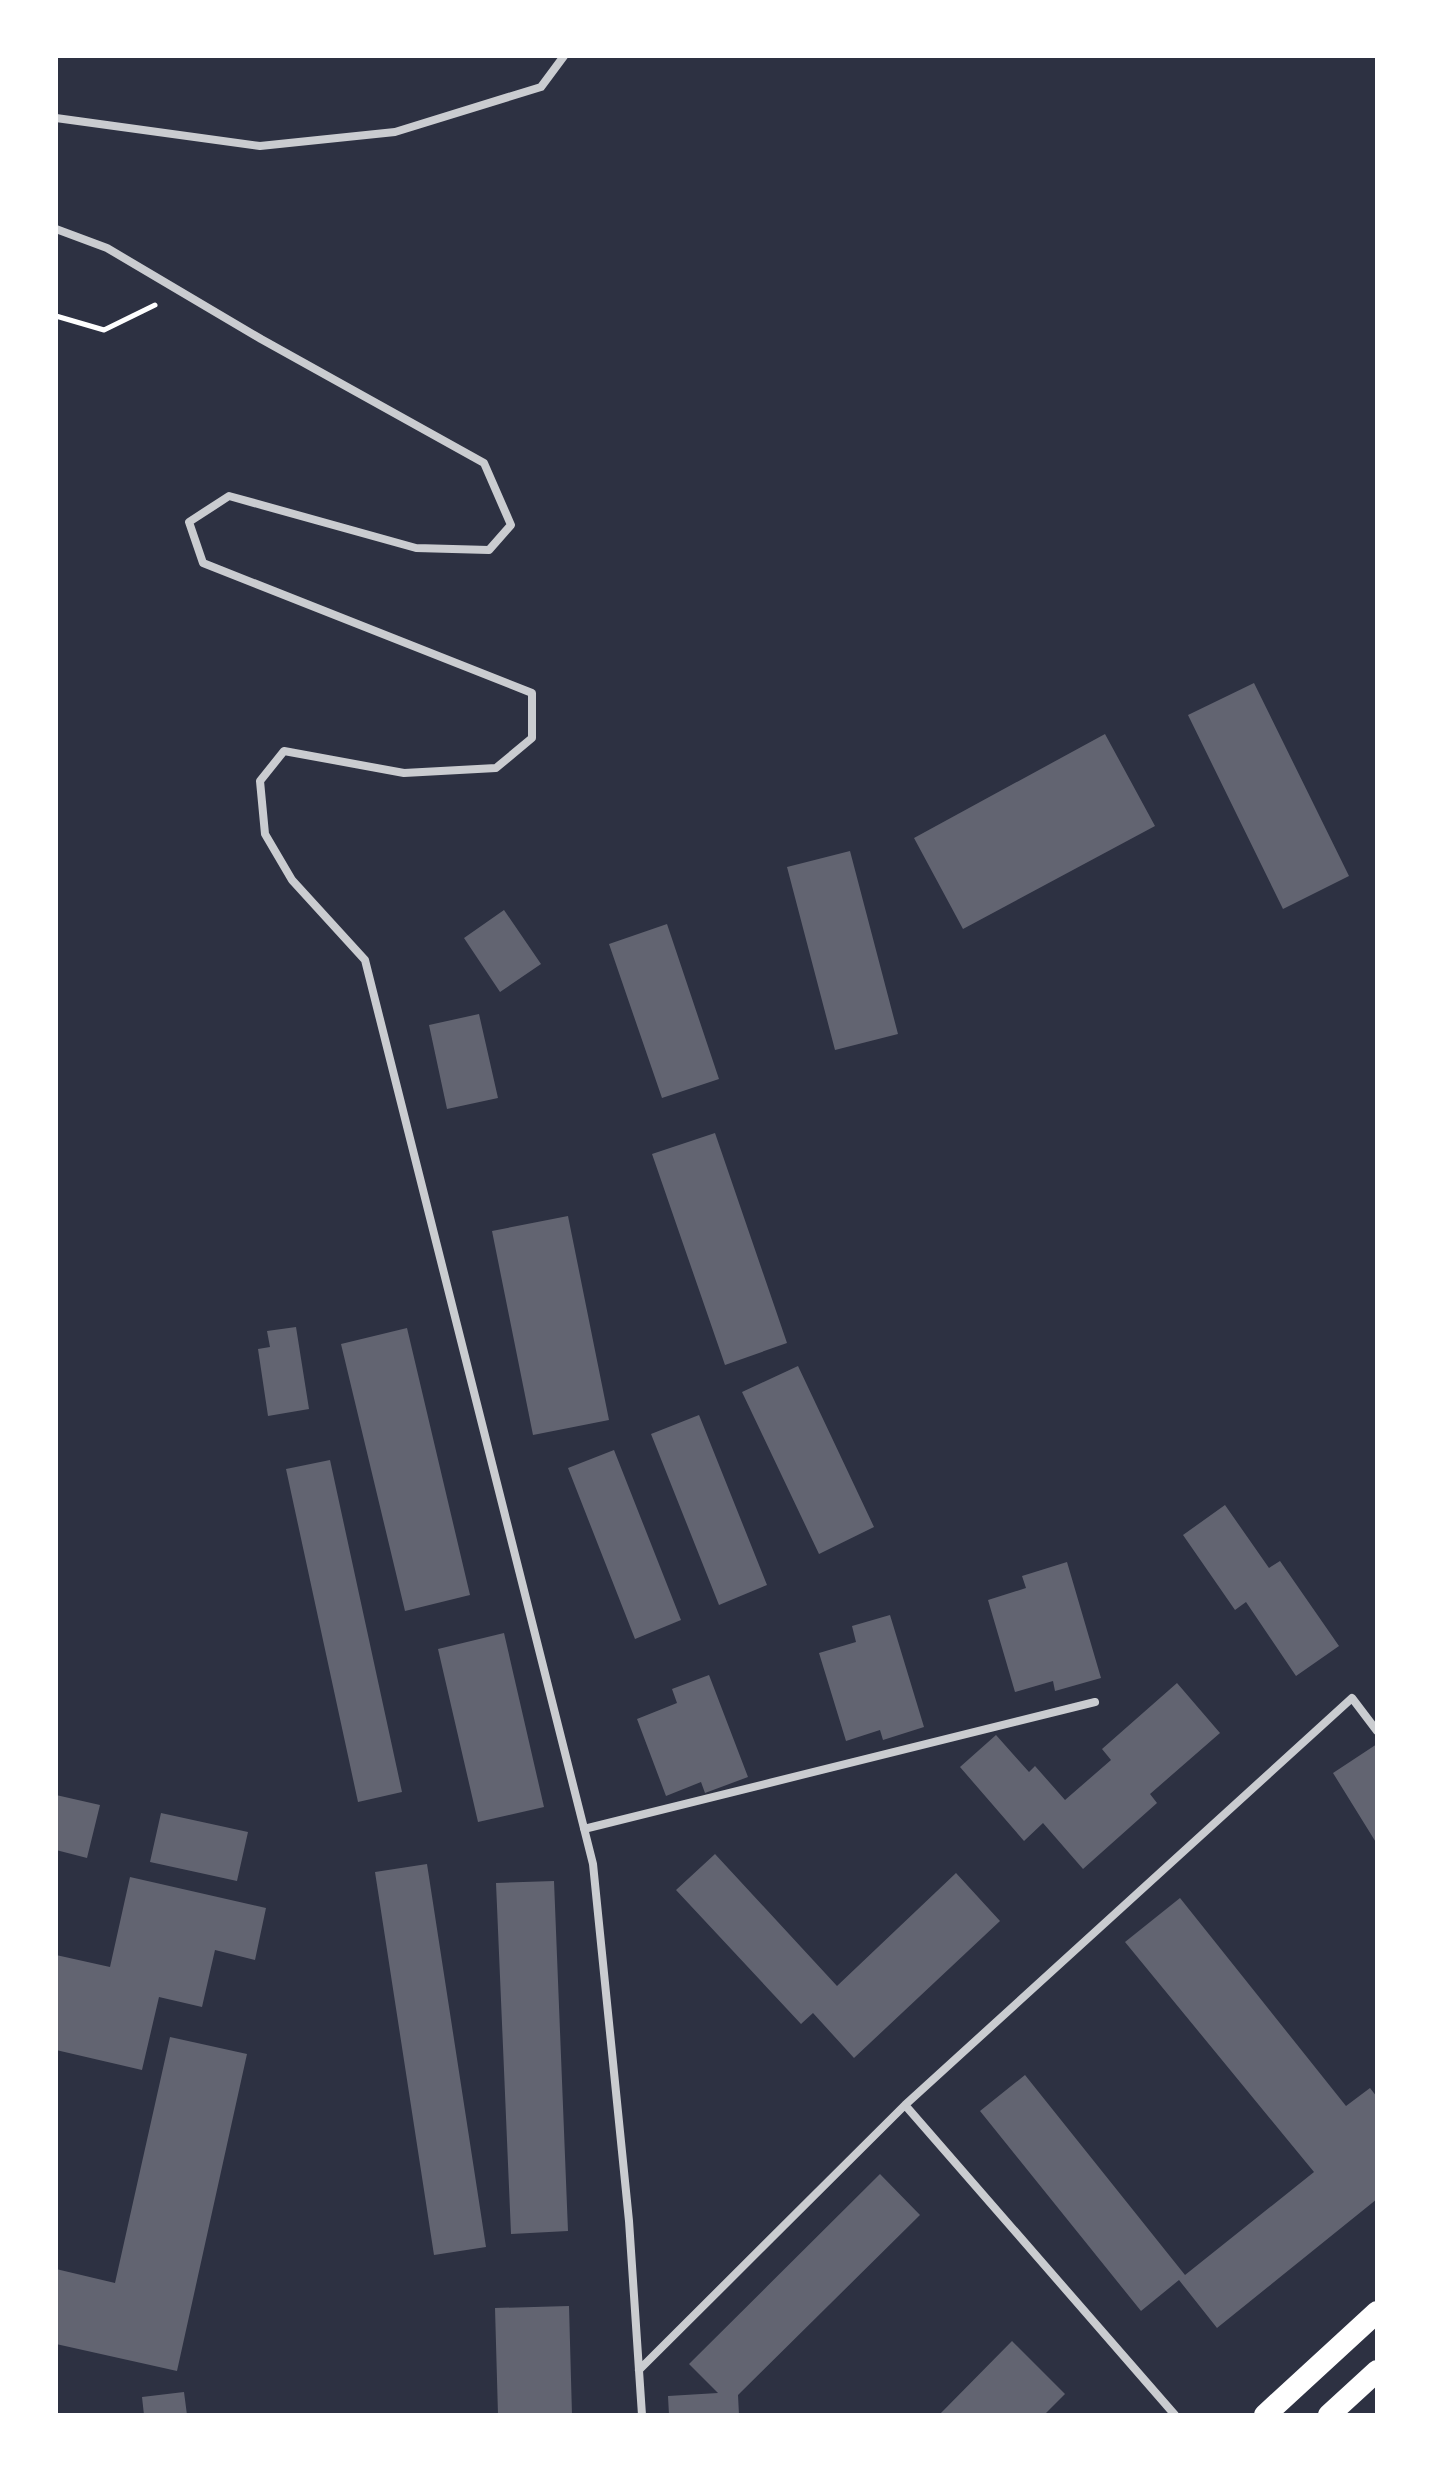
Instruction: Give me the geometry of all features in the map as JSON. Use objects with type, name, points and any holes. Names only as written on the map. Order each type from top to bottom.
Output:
[{"type":"highway","points":[[1265,2415],[1377,2312]]},
{"type":"highway","points":[[1329,2415],[1377,2371]]},
{"type":"street","points":[[56,118],[260,146],[395,132],[541,87],[564,56]]},
{"type":"street","points":[[56,229],[107,248],[261,339],[484,463],[511,525],[489,550],[416,548],[229,496],[189,522],[203,563],[532,693],[532,738],[496,768],[404,773],[284,751],[260,781],[265,834],[271,846],[292,880],[365,960],[584,1829],[595,1880],[629,2221],[642,2415]]},
{"type":"street","points":[[639,2370],[905,2105],[1352,1698],[1377,1731]]},
{"type":"street","points":[[584,1829],[1095,1702]]},
{"type":"street","points":[[905,2105],[1175,2415]]},
{"type":"path","points":[[56,316],[104,330],[181,292]]},
{"type":"building","points":[[1254,683],[1349,876],[1283,909],[1188,715]]},
{"type":"building","points":[[1105,734],[1155,826],[963,929],[914,838]]},
{"type":"building","points":[[850,851],[898,1034],[835,1050],[787,867]]},
{"type":"building","points":[[504,910],[541,964],[500,992],[464,938]]},
{"type":"building","points":[[667,924],[719,1079],[662,1098],[609,944]]},
{"type":"building","points":[[479,1014],[498,1098],[447,1109],[429,1025]]},
{"type":"building","points":[[715,1133],[787,1343],[725,1365],[652,1154]]},
{"type":"building","points":[[568,1216],[609,1420],[533,1435],[492,1231]]},
{"type":"building","points":[[296,1327],[309,1409],[268,1416],[258,1349],[270,1347],[267,1331]]},
{"type":"building","points":[[407,1328],[470,1595],[405,1611],[341,1344]]},
{"type":"building","points":[[798,1366],[874,1527],[819,1554],[742,1392]]},
{"type":"building","points":[[699,1415],[767,1585],[719,1605],[651,1434]]},
{"type":"building","points":[[614,1450],[681,1620],[635,1639],[568,1468]]},
{"type":"building","points":[[330,1460],[402,1792],[358,1802],[286,1469]]},
{"type":"building","points":[[1225,1505],[1269,1568],[1280,1561],[1339,1646],[1296,1676],[1246,1602],[1235,1610],[1183,1535]]},
{"type":"building","points":[[1067,1562],[1101,1678],[1055,1691],[1053,1681],[1015,1692],[988,1600],[1026,1588],[1022,1576]]},
{"type":"building","points":[[890,1615],[924,1727],[883,1740],[880,1730],[846,1741],[819,1653],[856,1642],[852,1626]]},
{"type":"building","points":[[504,1633],[544,1807],[478,1822],[438,1649]]},
{"type":"building","points":[[709,1675],[748,1777],[705,1793],[701,1782],[666,1796],[637,1719],[677,1703],[672,1689]]},
{"type":"building","points":[[1177,1683],[1220,1733],[1150,1794],[1157,1803],[1083,1869],[1043,1823],[1024,1841],[960,1767],[996,1735],[1029,1772],[1035,1766],[1065,1800],[1111,1760],[1102,1749]]},
{"type":"building","points":[[1377,1744],[1377,1844],[1333,1773]]},
{"type":"building","points":[[56,1795],[100,1805],[87,1858],[56,1850]]},
{"type":"building","points":[[161,1813],[248,1832],[237,1881],[150,1862]]},
{"type":"building","points":[[715,1854],[837,1986],[956,1873],[1000,1921],[854,2058],[813,2013],[801,2024],[676,1890]]},
{"type":"building","points":[[427,1864],[486,2247],[434,2255],[375,1872]]},
{"type":"building","points":[[130,1877],[266,1908],[255,1960],[215,1950],[202,2007],[159,1997],[142,2070],[56,2050],[56,1955],[110,1967]]},
{"type":"building","points":[[554,1881],[568,2231],[511,2234],[496,1883]]},
{"type":"building","points":[[1180,1898],[1346,2106],[1370,2088],[1377,2097],[1377,2199],[1217,2328],[1179,2280],[1141,2311],[980,2111],[1025,2075],[1185,2275],[1314,2172],[1125,1942]]},
{"type":"building","points":[[170,2037],[247,2054],[177,2371],[56,2344],[56,2269],[115,2283]]},
{"type":"building","points":[[880,2174],[920,2215],[738,2395],[739,2415],[669,2415],[668,2396],[718,2393],[689,2364]]},
{"type":"building","points":[[569,2306],[572,2415],[498,2415],[495,2308]]},
{"type":"building","points":[[1012,2341],[1065,2394],[1044,2415],[939,2415]]},
{"type":"building","points":[[184,2392],[187,2415],[144,2415],[142,2397]]}]
